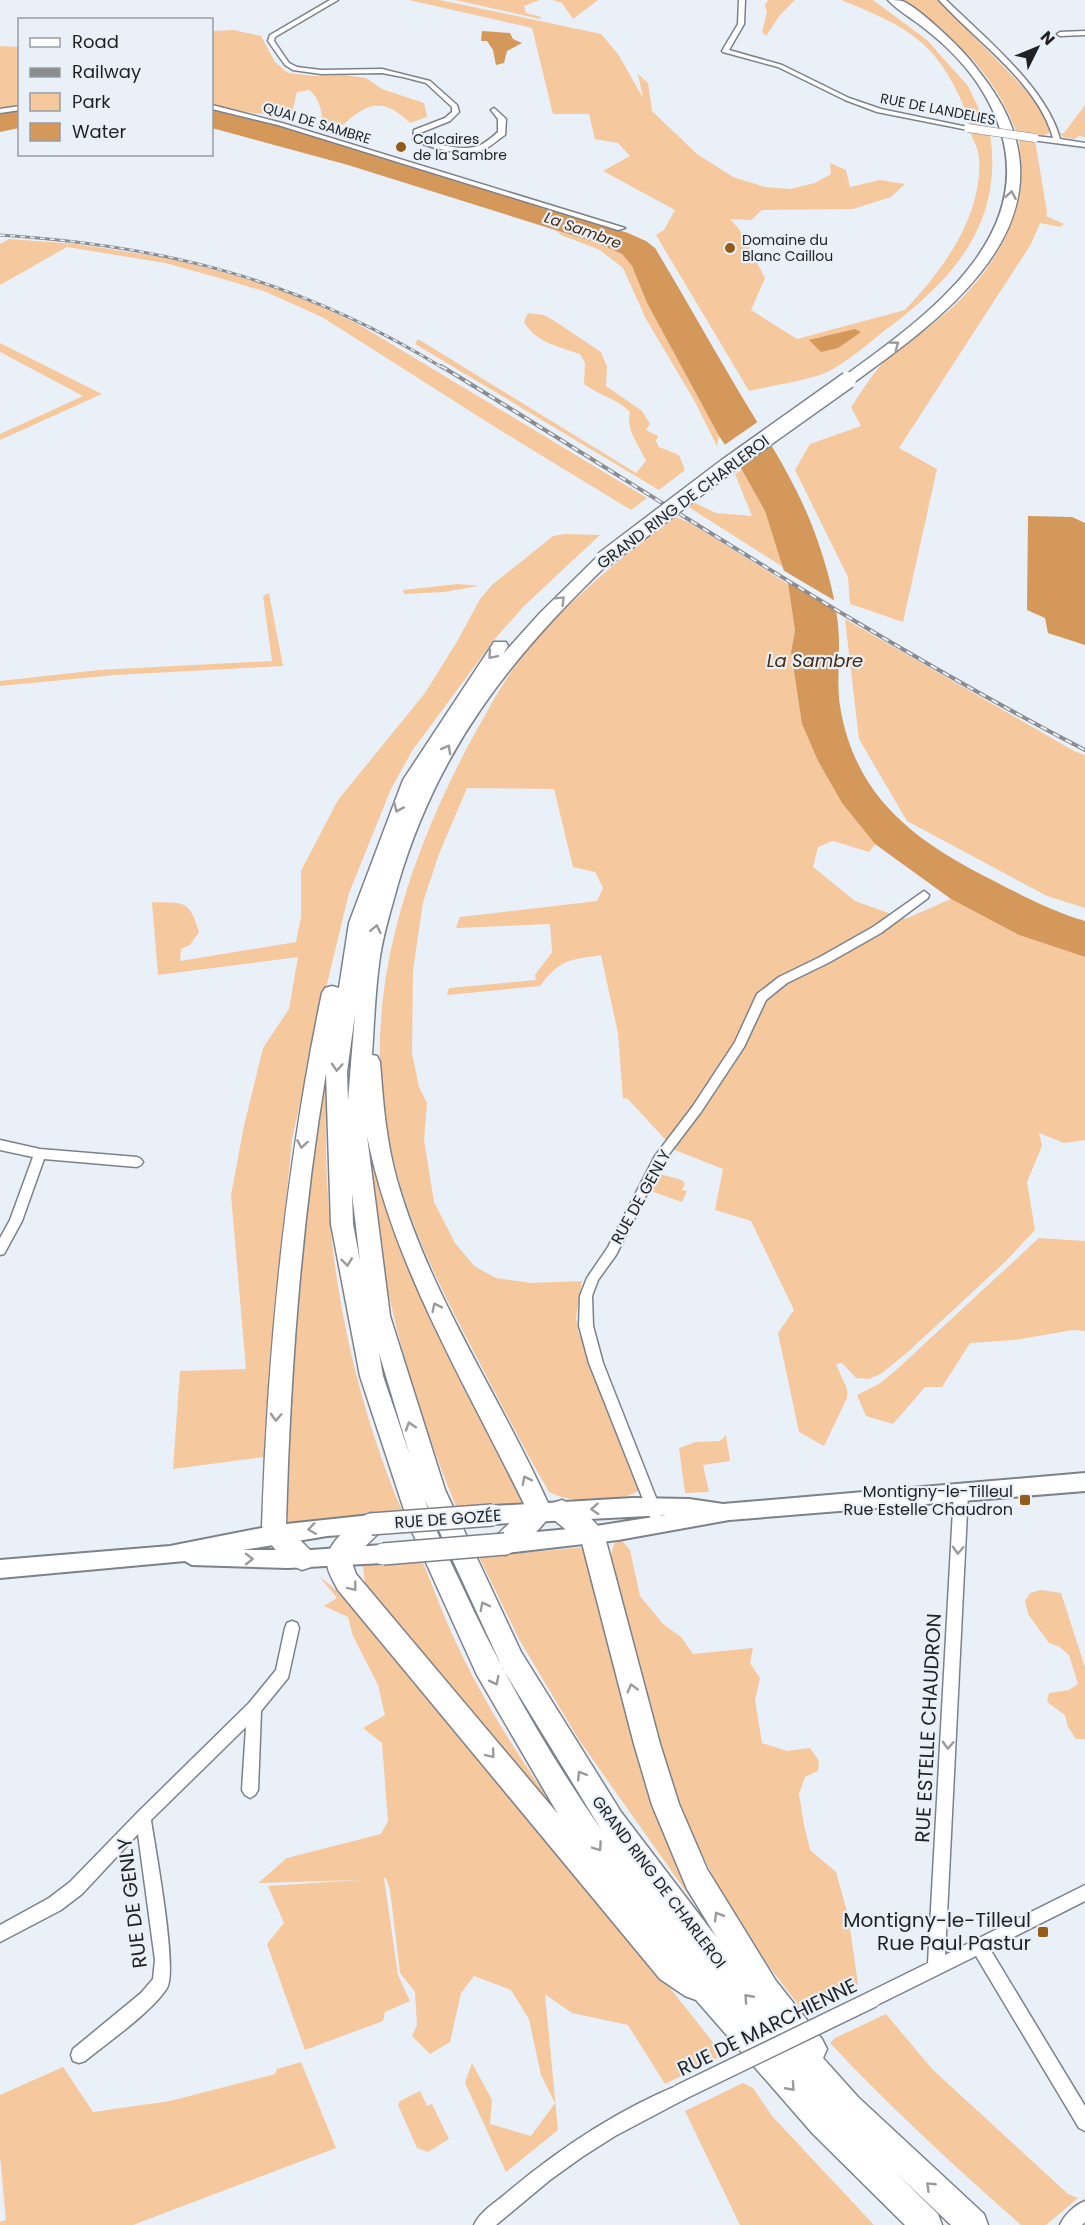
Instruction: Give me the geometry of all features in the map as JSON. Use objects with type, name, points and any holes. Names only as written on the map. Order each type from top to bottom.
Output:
[{"type":"highway","name":"GRAND RING DE CHARLEROI","points":[[880,0],[943,50],[963,71],[980,97],[992,122],[999,148],[1000,174],[996,201],[981,238],[953,279],[927,305],[841,377],[718,472],[548,594],[479,671],[417,766],[379,855],[357,926],[338,1040],[334,1116],[338,1198],[350,1286],[372,1381],[403,1478],[455,1602],[504,1698],[570,1807],[633,1898],[711,1996],[824,2124],[927,2225]]},
{"type":"highway","name":"GRAND RING DE CHARLEROI","points":[[841,377],[912,333],[940,310],[967,282],[987,255],[1002,227],[1012,191],[1013,150],[1005,121],[993,95],[955,48],[930,25],[894,0]]},
{"type":"highway","name":"GRAND RING DE CHARLEROI","points":[[597,557],[494,675],[461,723],[413,815],[397,857],[376,926],[364,987],[358,1036],[354,1114],[360,1194],[371,1279],[393,1375],[428,1479],[479,1596],[526,1687],[586,1784],[654,1882],[727,1973],[844,2104],[973,2225]]},
{"type":"highway","points":[[302,1559],[277,1534],[274,1526],[279,1359],[300,1161],[313,1081],[342,947],[357,926]]},
{"type":"highway","points":[[364,987],[370,1030],[371,1112],[388,1186],[433,1300],[537,1503],[537,1513],[505,1544]]},
{"type":"highway","points":[[562,1511],[593,1537],[647,1744],[666,1805],[696,1879],[766,1991],[816,2054],[844,2104]]},
{"type":"highway","points":[[371,1524],[355,1538],[339,1558],[340,1567],[347,1582],[670,1969],[711,1996]]},
{"type":"main road","name":"RUE DE GOZÉE","points":[[0,1569],[170,1555],[277,1534],[327,1527],[562,1511],[656,1515],[729,1511],[1085,1482]]},
{"type":"main road","name":"RUE DE GOZÉE","points":[[170,1555],[239,1560],[339,1558],[593,1537],[656,1515]]},
{"type":"street","points":[[335,0],[272,36],[271,41],[287,64],[295,69],[311,72],[382,71],[428,82],[455,106],[456,112],[445,121],[423,127],[417,132],[416,138],[429,144],[456,149],[482,148],[502,133],[502,119],[494,110]]},
{"type":"street","name":"RUE DE LANDELIES","points":[[742,0],[741,24],[725,51],[780,66],[873,109],[907,118],[1085,145]]},
{"type":"street","points":[[942,0],[1039,100],[1054,122],[1058,141]]},
{"type":"street","points":[[1060,34],[1085,33]]},
{"type":"street","name":"QUAI DE SAMBRE","points":[[213,107],[280,124],[621,228]]},
{"type":"street","points":[[0,111],[18,108]]},
{"type":"street","name":"RUE DE GENLY","points":[[656,1515],[596,1363],[589,1335],[586,1296],[593,1278],[612,1251],[659,1159],[698,1109],[740,1044],[761,997],[783,980],[834,955],[877,930],[924,895]]},
{"type":"street","points":[[0,1145],[39,1154],[137,1162]]},
{"type":"street","points":[[0,1251],[18,1216],[39,1154]]},
{"type":"street","name":"RUE ESTELLE CHAUDRON","points":[[936,1967],[961,1492]]},
{"type":"street","name":"RUE DE GENLY","points":[[0,1934],[55,1904],[76,1888],[143,1817],[254,1708],[283,1673],[292,1628]]},
{"type":"street","points":[[250,1790],[254,1708]]},
{"type":"street","name":"RUE DE GENLY","points":[[79,2055],[147,1999],[161,1982],[163,1960],[143,1817]]},
{"type":"street","name":"RUE DE MARCHIENNE","points":[[483,2225],[526,2187],[609,2130],[679,2092],[873,1999],[1085,1893]]},
{"type":"street","points":[[979,1945],[1085,2122]]},
{"type":"street","points":[[1068,2225],[1085,2210]]},
{"type":"green space","points":[[409,0],[440,0],[601,34],[618,54],[643,98],[638,74],[648,83],[652,111],[697,154],[733,177],[765,187],[790,189],[815,183],[831,174],[830,163],[846,170],[850,187],[880,180],[905,184],[891,197],[853,209],[762,210],[751,220],[730,219],[739,229],[765,278],[751,310],[797,339],[905,310],[919,295],[946,260],[967,221],[974,201],[979,158],[970,132],[990,134],[992,166],[989,196],[981,223],[968,248],[931,292],[850,358],[822,374],[749,391],[656,235],[664,230],[675,210],[603,171],[630,156],[618,143],[595,139],[589,114],[553,114],[532,28]]},
{"type":"green space","points":[[455,0],[540,0],[524,6],[526,13],[541,17],[540,19]]},
{"type":"green space","points":[[552,0],[598,0],[573,19],[562,3]]},
{"type":"green space","points":[[768,0],[795,0],[780,15],[766,36],[762,32],[767,12],[765,5]]},
{"type":"green space","points":[[841,0],[873,0],[927,40],[968,86],[988,128],[971,126],[964,115],[965,109],[954,86],[931,51],[884,18]]},
{"type":"green space","points":[[902,0],[939,0],[1041,106],[1049,123],[1049,133],[1042,136],[1017,133],[997,92],[970,57],[955,41]]},
{"type":"green space","points":[[234,30],[261,36],[275,62],[288,73],[366,78],[382,89],[424,103],[427,117],[410,123],[392,109],[376,106],[361,111],[343,125],[317,123],[322,120],[320,108],[315,96],[309,90],[297,92],[291,117],[245,112],[213,105],[213,31]]},
{"type":"green space","points":[[0,46],[18,47],[18,106],[0,110]]},
{"type":"green space","points":[[1085,105],[1085,137],[1079,136],[1074,139],[1063,137],[1060,133],[1064,133]]},
{"type":"green space","points":[[1018,138],[1035,140],[1046,216],[1064,224],[1060,227],[1040,223],[1031,244],[899,448],[937,469],[903,622],[850,604],[848,577],[795,470],[810,444],[861,426],[851,407],[875,372],[895,352],[955,305],[990,264],[1013,218],[1019,193],[1021,166]]},
{"type":"green space","points":[[557,231],[600,244],[622,254],[632,266],[647,303],[719,436],[717,446],[694,400],[646,319],[623,268],[600,250],[561,235]]},
{"type":"green space","points":[[9,239],[76,244],[174,259],[281,288],[358,324],[647,498],[631,510],[322,317],[266,292],[165,263],[67,247],[0,285],[0,244]]},
{"type":"green space","points":[[528,313],[544,315],[601,352],[607,367],[606,386],[642,411],[650,424],[646,430],[658,436],[656,441],[659,447],[679,455],[685,470],[659,490],[415,344],[418,339],[636,473],[646,461],[629,425],[630,412],[584,384],[585,363],[580,354],[548,343],[534,334],[524,322]]},
{"type":"green space","points":[[0,343],[102,394],[0,440],[0,434],[83,396],[0,352]]},
{"type":"green space","points":[[742,470],[765,511],[783,567],[687,506],[693,502],[716,513],[752,516],[735,474]]},
{"type":"green space","points":[[674,516],[690,523],[788,584],[795,631],[791,652],[802,724],[818,761],[842,803],[875,844],[869,852],[833,841],[818,847],[813,867],[855,901],[905,919],[951,899],[1019,935],[1085,957],[1085,1140],[1064,1143],[1039,1133],[1042,1146],[1027,1182],[1035,1230],[1007,1260],[882,1373],[869,1379],[856,1378],[842,1363],[836,1364],[847,1389],[847,1398],[824,1446],[799,1432],[778,1333],[794,1310],[751,1221],[715,1210],[723,1169],[675,1150],[627,1098],[623,1099],[618,1033],[601,955],[566,962],[554,970],[540,986],[447,995],[449,988],[536,980],[535,975],[552,952],[550,924],[456,928],[460,917],[597,901],[603,888],[595,872],[573,867],[554,789],[467,788],[439,854],[423,902],[413,970],[412,1053],[419,1087],[427,1103],[424,1140],[434,1202],[455,1243],[474,1266],[496,1278],[531,1283],[582,1281],[576,1318],[578,1331],[640,1490],[631,1495],[608,1500],[570,1499],[549,1492],[520,1441],[433,1270],[409,1212],[391,1152],[380,1073],[381,1024],[386,976],[396,928],[427,835],[468,746],[508,677],[557,617],[614,565]]},
{"type":"green space","points":[[600,535],[524,606],[494,640],[412,751],[391,789],[349,893],[292,1140],[272,1340],[264,1457],[173,1469],[180,1371],[246,1369],[231,1195],[244,1126],[263,1048],[289,1009],[298,957],[158,975],[152,902],[178,903],[188,908],[192,914],[199,932],[190,945],[181,949],[180,961],[296,942],[301,917],[301,871],[338,800],[425,693],[480,599],[492,585],[553,536]]},
{"type":"green space","points":[[459,584],[479,586],[444,592],[404,594],[403,590]]},
{"type":"green space","points":[[269,593],[283,666],[115,675],[0,686],[0,681],[99,670],[272,661],[263,596]]},
{"type":"green space","points":[[845,619],[1074,751],[1085,755],[1085,908],[1047,896],[907,821],[859,739]]},
{"type":"green space","points":[[330,1040],[326,1100],[326,1161],[337,1281],[348,1340],[363,1399],[381,1457],[403,1513],[289,1523],[286,1512],[296,1257]]},
{"type":"green space","points":[[369,1125],[385,1191],[528,1504],[457,1509],[410,1378],[385,1277],[375,1214]]},
{"type":"green space","points":[[656,1173],[682,1180],[685,1184],[682,1190],[687,1191],[682,1202],[648,1190]]},
{"type":"green space","points":[[1039,1238],[1085,1241],[1085,1331],[1073,1330],[1014,1340],[970,1343],[942,1387],[925,1387],[893,1424],[866,1416],[857,1395],[879,1384],[895,1371]]},
{"type":"green space","points":[[726,1435],[730,1461],[703,1465],[709,1492],[685,1493],[679,1448],[696,1442],[720,1441]]},
{"type":"green space","points":[[621,1539],[630,1550],[640,1596],[663,1624],[681,1637],[693,1654],[753,1648],[750,1663],[760,1678],[755,1700],[762,1743],[787,1751],[810,1748],[819,1761],[818,1771],[805,1777],[799,1794],[804,1825],[810,1850],[836,1872],[848,1915],[858,1984],[818,2008],[810,2009],[807,2015],[763,1958],[725,1898],[679,1801],[660,1744],[615,1578],[611,1555],[614,1544]]},
{"type":"green space","points":[[585,1547],[723,1944],[579,1740],[519,1639],[479,1557]]},
{"type":"green space","points":[[422,1560],[451,1632],[488,1705],[531,1774],[562,1818],[556,1817],[365,1586],[363,1565]]},
{"type":"green space","points":[[319,1576],[341,1594],[382,1640],[636,1945],[723,2055],[665,2084],[628,2025],[572,2013],[545,1994],[558,2130],[506,2172],[465,2083],[472,2063],[492,2100],[490,2124],[531,2136],[555,2103],[541,2075],[529,2019],[511,1990],[474,1976],[461,1993],[450,2042],[430,2054],[412,2036],[417,2025],[415,1992],[400,1973],[390,1890],[386,1878],[384,1878],[398,1975],[410,2001],[385,2012],[383,2021],[305,2050],[267,1944],[284,1923],[268,1886],[360,1880],[258,1883],[287,1858],[381,1834],[388,1821],[382,1743],[363,1728],[385,1715],[378,1685],[353,1636],[348,1617],[324,1606],[337,1598]]},
{"type":"green space","points":[[1041,1590],[1061,1593],[1085,1667],[1085,1739],[1076,1739],[1068,1727],[1065,1715],[1047,1702],[1049,1693],[1069,1690],[1078,1684],[1069,1655],[1060,1647],[1049,1643],[1028,1614],[1025,1601],[1030,1593]]},
{"type":"green space","points":[[886,2014],[933,2070],[1068,2194],[1078,2198],[1046,2225],[1021,2225],[923,2136],[830,2043],[835,2038]]},
{"type":"green space","points":[[301,2062],[336,2148],[133,2225],[0,2225],[0,2222],[6,2220],[0,2156],[0,2095],[63,2067],[93,2112],[170,2101],[275,2074],[277,2069]]},
{"type":"green space","points":[[743,2083],[753,2088],[772,2116],[874,2225],[740,2225],[685,2111]]},
{"type":"green space","points":[[420,2091],[427,2106],[432,2104],[449,2139],[428,2152],[417,2148],[398,2105],[400,2101]]},
{"type":"water","points":[[482,31],[510,33],[513,39],[522,43],[507,51],[504,63],[496,65],[493,50],[487,41],[481,41]]},
{"type":"water","name":"La Sambre","points":[[213,110],[266,122],[524,200],[628,233],[655,248],[777,455],[797,491],[813,528],[836,612],[839,634],[840,706],[848,738],[859,767],[875,792],[893,813],[939,850],[1027,898],[1085,921],[1085,957],[1019,935],[951,899],[875,844],[842,803],[818,761],[802,724],[791,652],[795,631],[788,584],[765,511],[742,470],[719,436],[647,303],[632,266],[622,254],[600,244],[348,165],[213,128]]},
{"type":"water","points":[[18,111],[18,128],[0,132],[0,114]]},
{"type":"water","points":[[855,329],[861,332],[838,348],[821,352],[809,340]]},
{"type":"water","points":[[1028,516],[1072,517],[1085,523],[1085,645],[1048,633],[1045,618],[1027,610]]},
{"type":"pier","points":[[759,421],[772,443],[737,468],[723,446]]},
{"type":"pier","points":[[781,569],[837,602],[839,613],[784,580]]},
{"type":"railway","points":[[0,235],[120,248],[230,273],[284,290],[337,312],[390,337],[443,368]]},
{"type":"railway","points":[[441,366],[840,612],[1002,706],[1085,750]]},
{"type":"place","name":"Calcaires de la Sambre","points":[[401,147]]},
{"type":"place","name":"Domaine du Blanc Caillou","points":[[730,248]]},
{"type":"place","name":"Montigny-le-Tilleul Rue Estelle Chaudron","points":[[1025,1500]]},
{"type":"place","name":"Montigny-le-Tilleul Rue Paul Pastur","points":[[1043,1932]]}]
